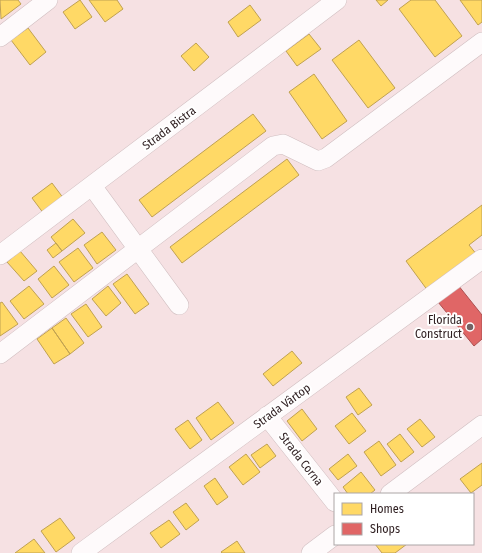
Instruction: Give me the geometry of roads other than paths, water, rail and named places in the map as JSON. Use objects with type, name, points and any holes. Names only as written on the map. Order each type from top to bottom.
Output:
[{"type":"street","points":[[0,37],[48,0]]},
{"type":"street","name":"Strada Bistra","points":[[0,256],[337,0]]},
{"type":"street","points":[[0,354],[139,250],[273,146],[283,144],[318,161],[326,158],[482,42]]},
{"type":"street","points":[[92,186],[179,305]]},
{"type":"street","name":"Strada Vârtop","points":[[81,553],[482,259]]},
{"type":"street","name":"Strada Corna","points":[[268,416],[334,501]]},
{"type":"street","points":[[391,493],[482,425]]},
{"type":"street","points":[[311,553],[334,536]]},
{"type":"place","name":"Florida Construct","points":[[470,327]]}]
